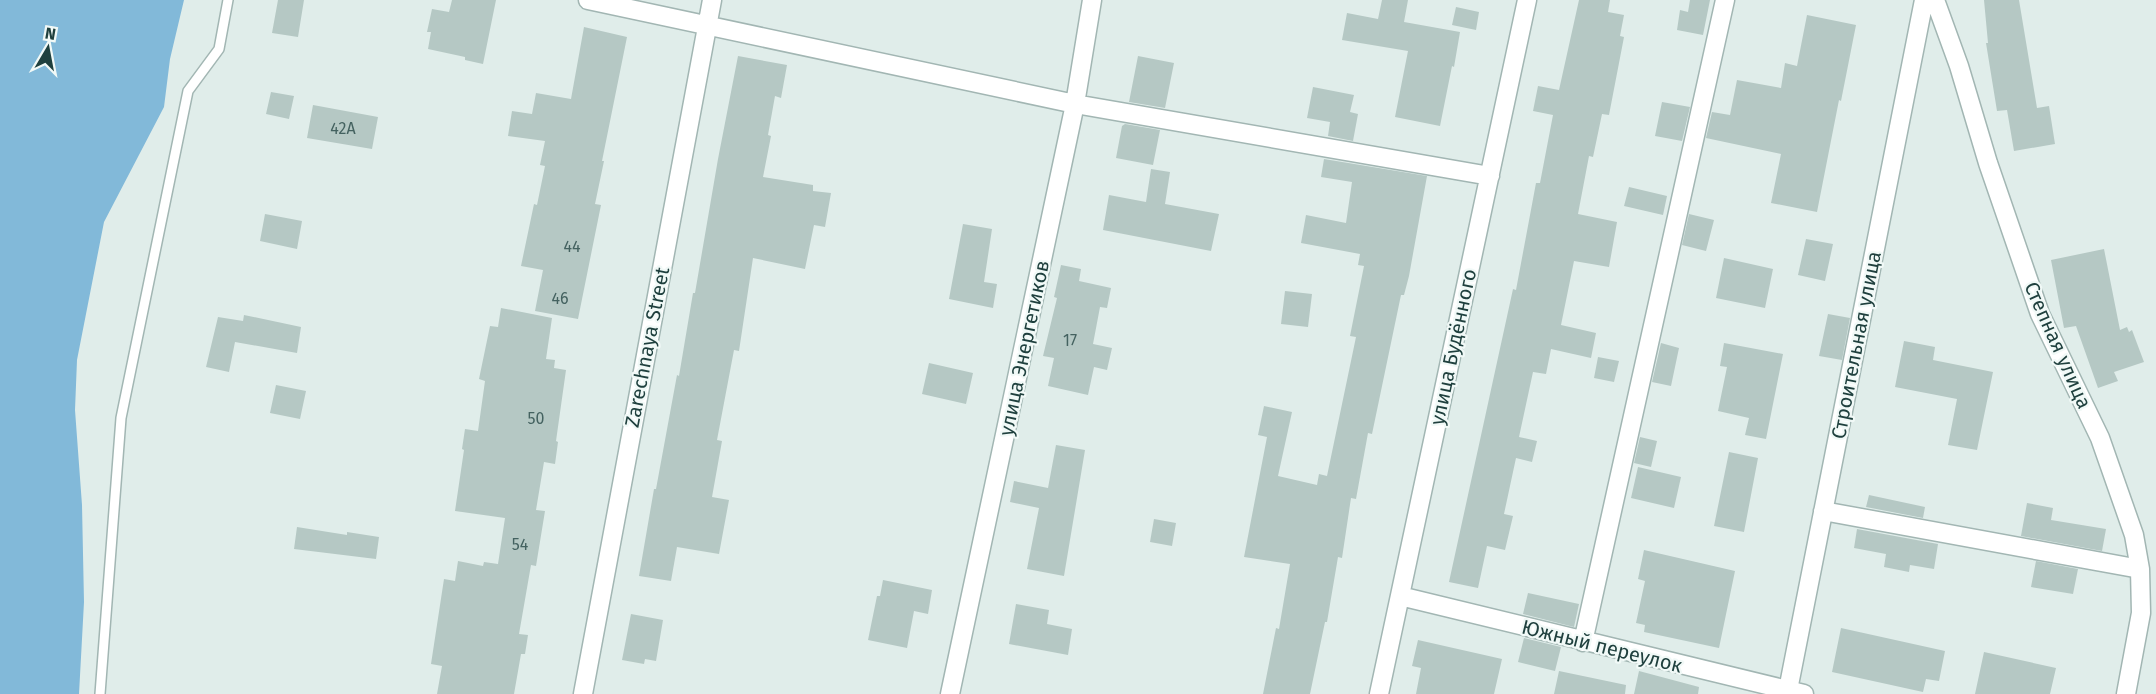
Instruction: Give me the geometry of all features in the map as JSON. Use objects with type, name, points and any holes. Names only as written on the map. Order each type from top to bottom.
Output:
[{"type":"street","points":[[588,0],[1076,104],[1490,176]]},
{"type":"street","name":"Zarechnaya Street","points":[[583,694],[712,0]]},
{"type":"street","name":"улица Энергетиков","points":[[950,694],[1076,104],[1092,0]]},
{"type":"street","name":"улица Будённого","points":[[1379,694],[1527,0]]},
{"type":"street","points":[[1583,642],[1725,0]]},
{"type":"street","name":"Строительная улица","points":[[1796,692],[1823,510],[1924,0]]},
{"type":"street","name":"Степная улица","points":[[1935,0],[1959,66],[1988,163],[2040,314],[2100,438],[2134,535],[2140,569],[2141,614],[2126,694]]},
{"type":"street","points":[[1823,510],[2140,569]]},
{"type":"street","name":"Южный переулок","points":[[1400,596],[1796,692]]},
{"type":"lane","points":[[100,694],[121,418],[188,91],[219,49],[228,0]]},
{"type":"water","points":[[0,0],[184,0],[170,59],[164,107],[104,222],[77,360],[75,410],[82,505],[84,602],[79,694],[0,694]]},
{"type":"building","points":[[278,0],[304,0],[298,37],[272,33]]},
{"type":"building","points":[[452,0],[496,0],[483,64],[465,60],[465,57],[428,49],[431,32],[427,32],[432,9],[449,12]]},
{"type":"building","points":[[1382,0],[1408,0],[1404,22],[1460,32],[1440,126],[1395,117],[1408,51],[1342,40],[1347,13],[1378,19]]},
{"type":"building","points":[[1579,0],[1610,0],[1608,12],[1624,15],[1620,36],[1624,37],[1609,115],[1602,114],[1593,157],[1589,156],[1578,214],[1617,222],[1609,267],[1574,261],[1561,325],[1596,333],[1591,358],[1551,349],[1546,374],[1533,372],[1519,437],[1537,441],[1532,462],[1516,458],[1504,514],[1513,516],[1505,550],[1487,546],[1478,588],[1449,582],[1513,289],[1516,290],[1536,183],[1540,183],[1553,115],[1533,111],[1538,86],[1559,90]]},
{"type":"building","points":[[1690,0],[1710,0],[1703,35],[1677,30],[1680,10],[1688,12]]},
{"type":"building","points":[[1984,0],[2019,0],[2037,108],[2049,106],[2055,144],[2014,151],[2007,110],[1997,111],[1986,43],[1988,43]]},
{"type":"building","points":[[1456,7],[1479,12],[1476,30],[1452,25]]},
{"type":"building","points":[[1807,15],[1856,25],[1817,212],[1771,203],[1781,154],[1706,138],[1712,112],[1730,115],[1737,80],[1781,88],[1785,63],[1797,66]]},
{"type":"building","points":[[584,27],[627,37],[602,161],[604,161],[595,204],[601,205],[578,319],[535,311],[543,270],[521,266],[534,204],[537,205],[545,166],[540,165],[545,141],[508,136],[512,111],[532,114],[536,93],[571,99]]},
{"type":"building","points":[[738,56],[787,65],[781,98],[775,96],[768,135],[771,136],[763,177],[813,185],[813,191],[831,193],[825,227],[814,225],[805,269],[753,258],[739,351],[734,350],[717,440],[722,441],[712,497],[729,500],[719,554],[677,547],[671,581],[639,576],[654,489],[656,489],[677,375],[679,376],[693,293],[695,293]]},
{"type":"building","points":[[1138,56],[1174,63],[1165,108],[1129,102]]},
{"type":"building","points":[[1313,87],[1354,95],[1350,112],[1358,114],[1353,141],[1328,136],[1330,122],[1307,118]]},
{"type":"building","points":[[271,92],[294,96],[289,119],[266,114]]},
{"type":"building","points":[[1662,102],[1690,107],[1682,141],[1655,136]]},
{"type":"building","points":[[313,105],[378,117],[372,149],[307,138]]},
{"type":"building","points":[[1125,124],[1160,130],[1153,165],[1116,158],[1122,126]]},
{"type":"building","points":[[1324,159],[1427,176],[1409,276],[1404,295],[1401,295],[1372,434],[1368,433],[1356,499],[1351,498],[1342,558],[1338,557],[1327,622],[1325,622],[1310,694],[1263,694],[1276,628],[1279,629],[1290,564],[1244,557],[1267,437],[1258,435],[1264,406],[1292,412],[1278,476],[1317,485],[1319,474],[1327,476],[1356,337],[1350,336],[1364,266],[1358,265],[1360,254],[1301,243],[1306,215],[1346,223],[1352,182],[1321,177]]},
{"type":"building","points":[[1151,169],[1170,172],[1165,204],[1219,214],[1211,251],[1103,230],[1109,195],[1146,202]]},
{"type":"building","points":[[1629,187],[1667,196],[1663,215],[1624,206]]},
{"type":"building","points":[[265,214],[302,221],[297,249],[260,241]]},
{"type":"building","points":[[1689,214],[1714,220],[1706,251],[1682,245]]},
{"type":"building","points":[[963,224],[992,229],[984,282],[997,284],[993,308],[949,299]]},
{"type":"building","points":[[1806,239],[1833,244],[1825,281],[1798,275]]},
{"type":"building","points":[[2104,249],[2120,330],[2127,327],[2129,332],[2132,330],[2144,362],[2114,372],[2118,381],[2098,388],[2076,326],[2064,328],[2051,260]]},
{"type":"building","points":[[1724,258],[1773,269],[1765,308],[1716,298]]},
{"type":"building","points":[[1061,265],[1081,269],[1079,281],[1111,288],[1107,308],[1100,307],[1093,344],[1112,348],[1107,370],[1094,367],[1088,395],[1048,386],[1054,358],[1043,356],[1057,298],[1054,297]]},
{"type":"building","points":[[1285,291],[1312,294],[1308,327],[1281,324]]},
{"type":"building","points":[[501,308],[552,318],[546,359],[555,360],[554,368],[566,370],[555,464],[544,462],[536,510],[545,511],[536,566],[531,565],[519,634],[528,635],[525,654],[521,654],[514,694],[437,694],[442,666],[431,664],[444,579],[455,581],[458,561],[483,566],[484,562],[498,564],[505,518],[455,511],[465,429],[478,431],[485,381],[479,379],[490,326],[498,327]]},
{"type":"building","points":[[1828,314],[1850,318],[1842,360],[1819,356]]},
{"type":"building","points":[[244,315],[301,327],[297,353],[235,342],[229,372],[206,367],[218,317],[243,321]]},
{"type":"building","points":[[1904,341],[1935,347],[1933,360],[1993,372],[1977,450],[1948,445],[1957,399],[1895,387]]},
{"type":"building","points":[[1661,343],[1679,348],[1671,386],[1652,382]]},
{"type":"building","points":[[1724,343],[1783,354],[1766,439],[1745,435],[1749,418],[1718,411],[1727,367],[1720,366]]},
{"type":"building","points":[[1598,357],[1619,361],[1614,382],[1594,378]]},
{"type":"building","points":[[929,363],[973,373],[966,404],[922,394]]},
{"type":"building","points":[[276,385],[306,391],[300,419],[270,413]]},
{"type":"building","points":[[1640,437],[1657,441],[1651,467],[1634,463]]},
{"type":"building","points":[[1056,445],[1085,450],[1064,576],[1027,569],[1039,508],[1010,502],[1014,481],[1048,488]]},
{"type":"building","points":[[1729,452],[1758,458],[1744,532],[1714,526]]},
{"type":"building","points":[[1638,467],[1681,477],[1674,508],[1631,498]]},
{"type":"building","points":[[1869,495],[1925,507],[1923,518],[1866,507]]},
{"type":"building","points":[[2027,503],[2053,508],[2051,520],[2106,529],[2102,551],[2021,536]]},
{"type":"building","points":[[1154,519],[1176,523],[1172,546],[1150,542]]},
{"type":"building","points":[[297,527],[347,535],[347,532],[379,537],[376,559],[294,549]]},
{"type":"building","points":[[1857,529],[1938,544],[1934,569],[1910,565],[1909,572],[1884,567],[1886,554],[1854,548]]},
{"type":"building","points":[[1644,550],[1735,571],[1719,648],[1644,632],[1645,625],[1636,623],[1645,581],[1638,579]]},
{"type":"building","points":[[2036,561],[2078,569],[2073,594],[2031,587]]},
{"type":"building","points":[[883,580],[932,590],[928,614],[914,611],[907,648],[868,640],[877,596],[880,596]]},
{"type":"building","points":[[1528,593],[1579,604],[1574,627],[1523,614]]},
{"type":"building","points":[[1016,604],[1049,610],[1047,624],[1072,629],[1068,655],[1009,644]]},
{"type":"building","points":[[631,614],[663,620],[656,661],[645,659],[644,664],[622,660]]},
{"type":"building","points":[[1841,628],[1945,651],[1939,681],[1926,679],[1923,692],[1832,672]]},
{"type":"building","points":[[1524,638],[1561,647],[1555,671],[1518,662]]},
{"type":"building","points":[[1418,640],[1502,659],[1494,694],[1416,694],[1421,668],[1412,666]]},
{"type":"building","points":[[1984,652],[2056,668],[2050,694],[1975,694]]},
{"type":"building","points":[[1559,671],[1626,685],[1625,694],[1554,694]]},
{"type":"building","points":[[1639,671],[1699,687],[1698,694],[1634,694]]}]
